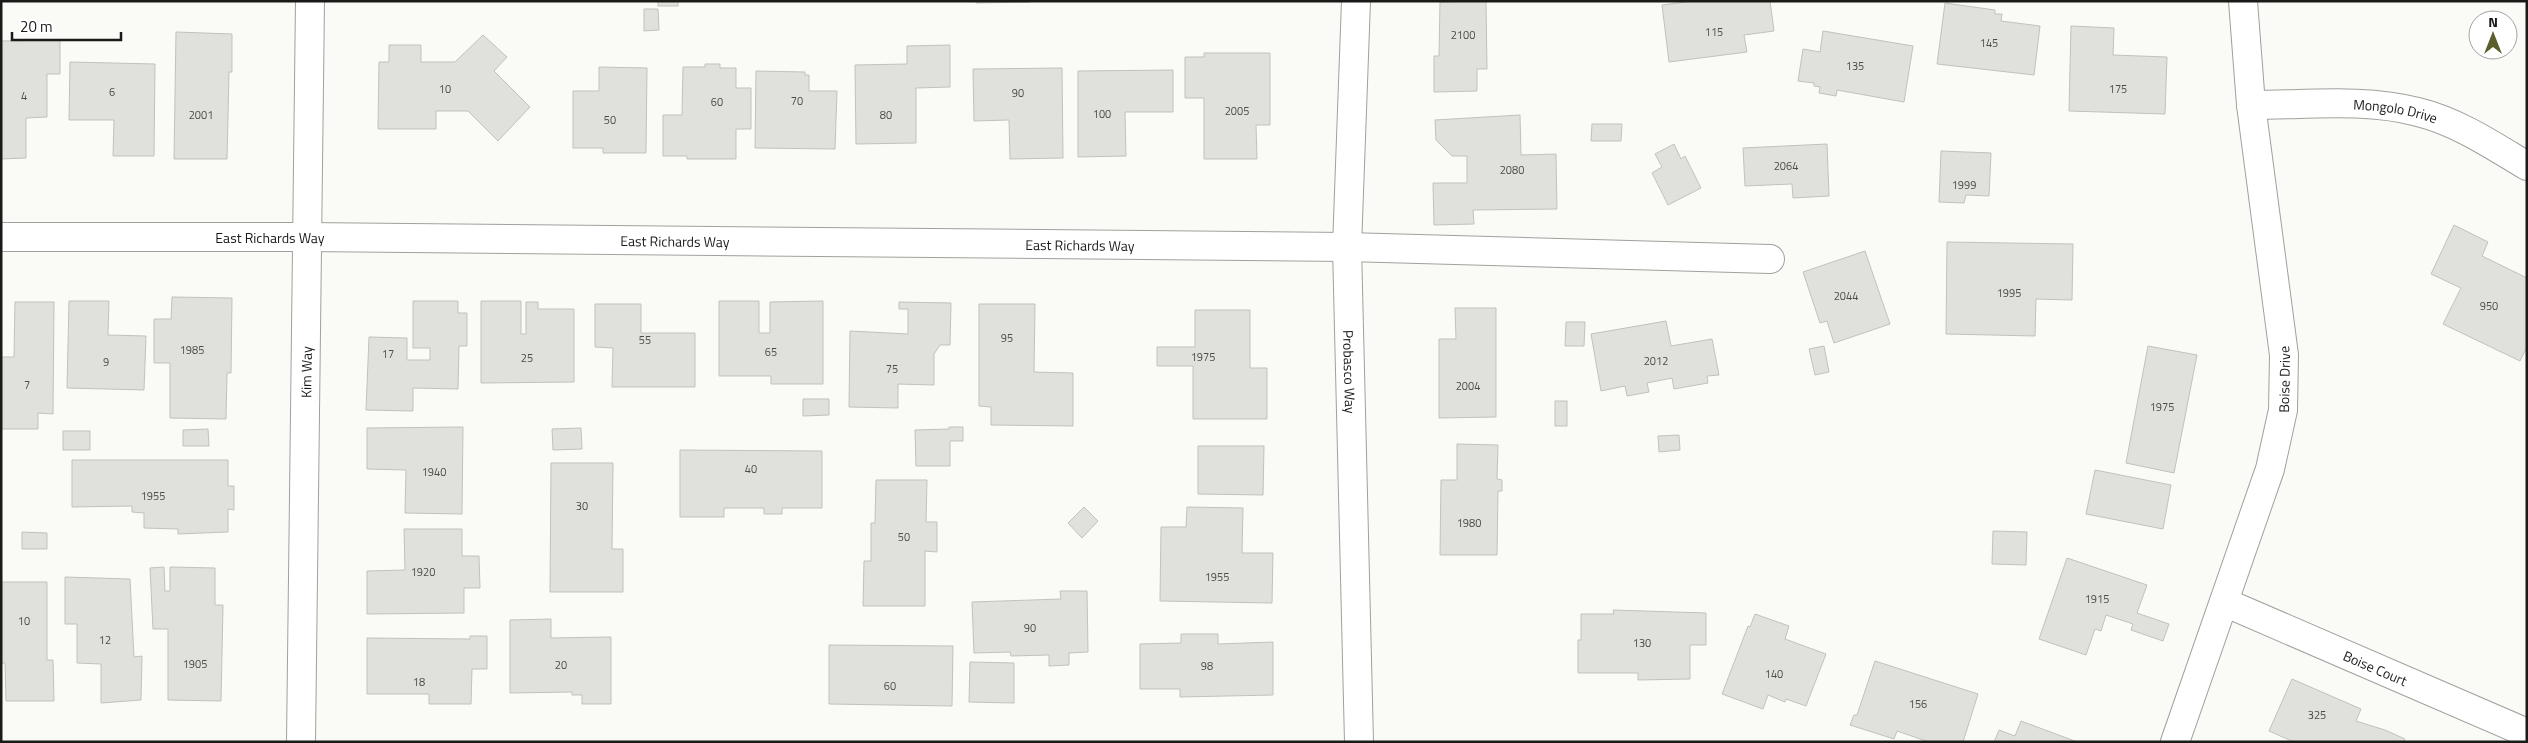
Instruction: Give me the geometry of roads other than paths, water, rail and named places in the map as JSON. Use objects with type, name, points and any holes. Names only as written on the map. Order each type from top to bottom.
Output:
[{"type":"street","name":"Kim Way","points":[[301,742],[310,1]]},
{"type":"street","name":"Probasco Way","points":[[1356,1],[1347,246],[1359,742]]},
{"type":"street","name":"Boise Drive","points":[[2175,742],[2270,469],[2283,410],[2284,355],[2252,104],[2243,1]]},
{"type":"street","name":"Mongolo Drive","points":[[2252,104],[2372,104],[2418,112],[2465,129],[2527,166]]},
{"type":"street","name":"East Richards Way","points":[[1,237],[306,237],[1347,246],[1770,259]]},
{"type":"street","name":"Boise Court","points":[[2224,602],[2527,733]]}]
